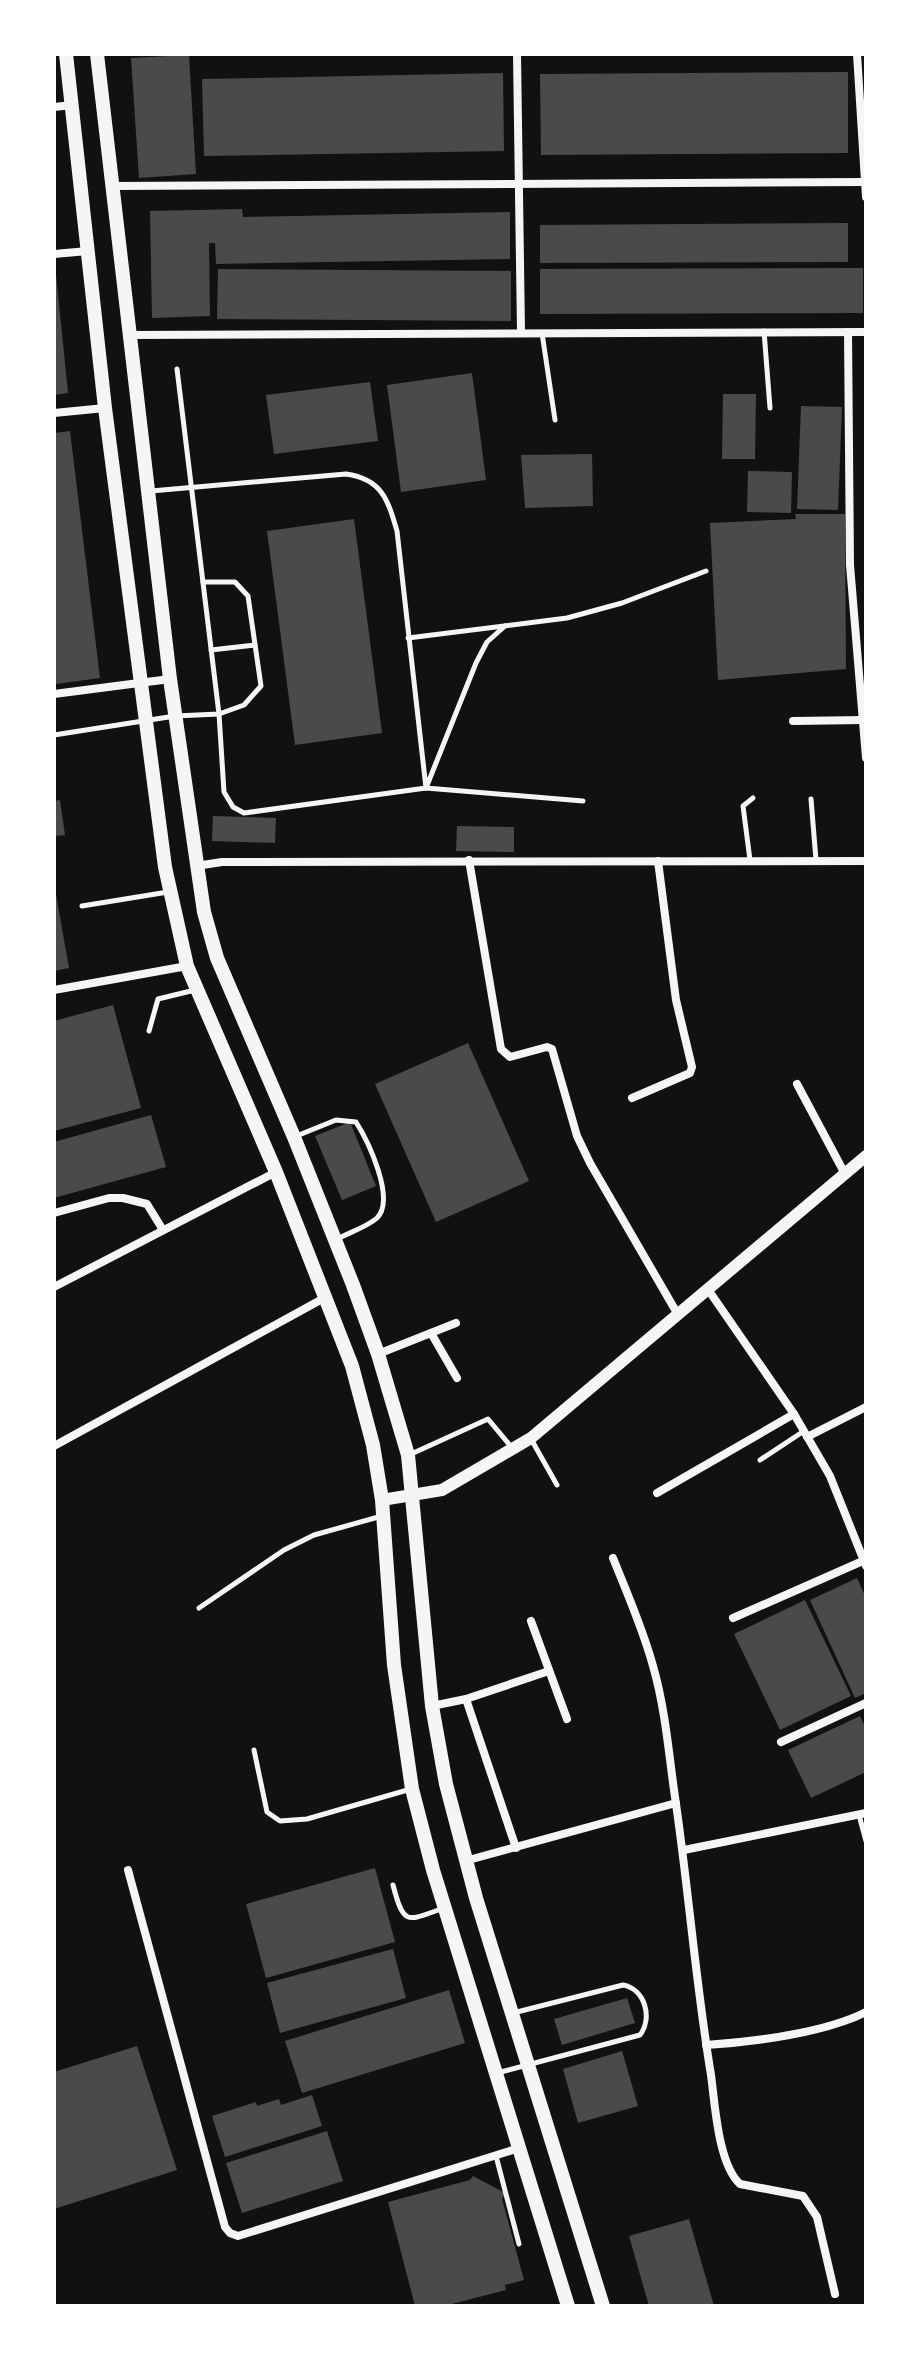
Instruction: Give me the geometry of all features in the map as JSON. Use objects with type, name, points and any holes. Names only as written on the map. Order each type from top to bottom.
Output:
[{"type":"main road","points":[[66,54],[105,408],[169,892],[187,966],[276,1172],[352,1366],[373,1445],[382,1500],[395,1680],[412,1789],[445,1907],[568,2306]]},
{"type":"main road","points":[[97,54],[147,492],[196,866],[217,958],[336,1240],[378,1354],[408,1455],[432,1706],[446,1784],[465,1861],[603,2306]]},
{"type":"street","points":[[517,54],[521,332]]},
{"type":"street","points":[[857,54],[866,197]]},
{"type":"street","points":[[54,107],[72,105]]},
{"type":"street","points":[[112,186],[865,182]]},
{"type":"street","points":[[54,254],[88,251]]},
{"type":"street","points":[[128,335],[764,330],[866,332]]},
{"type":"street","points":[[848,332],[850,565],[866,758]]},
{"type":"street","points":[[54,413],[105,408]]},
{"type":"street","points":[[54,694],[170,679]]},
{"type":"street","points":[[793,721],[863,720]]},
{"type":"street","points":[[196,866],[222,862],[469,860],[866,861]]},
{"type":"street","points":[[469,860],[501,1049],[510,1057],[547,1047],[552,1049],[577,1136],[677,1313]]},
{"type":"street","points":[[632,1098],[690,1073],[692,1067],[676,1000],[658,861]]},
{"type":"street","points":[[54,990],[187,966]]},
{"type":"street","points":[[797,1084],[845,1174]]},
{"type":"street","points":[[382,1500],[442,1490],[531,1438],[866,1156]]},
{"type":"street","points":[[54,1287],[276,1172]]},
{"type":"street","points":[[54,1213],[109,1198],[123,1198],[147,1204],[163,1230]]},
{"type":"street","points":[[707,1287],[806,1434],[830,1476],[865,1562],[733,1618]]},
{"type":"street","points":[[54,1446],[326,1297]]},
{"type":"street","points":[[378,1354],[456,1323]]},
{"type":"street","points":[[431,1333],[457,1378]]},
{"type":"street","points":[[806,1434],[866,1407]]},
{"type":"street","points":[[657,1493],[794,1414]]},
{"type":"street","points":[[613,1558],[654,1667],[666,1727],[684,1850],[687,1908],[706,2045],[729,2172],[740,2184],[803,2196],[817,2217],[835,2294]]},
{"type":"street","points":[[531,1621],[567,1719]]},
{"type":"street","points":[[432,1706],[466,1699],[549,1671]]},
{"type":"street","points":[[466,1699],[516,1848]]},
{"type":"street","points":[[781,1742],[866,1703]]},
{"type":"street","points":[[465,1861],[676,1803]]},
{"type":"street","points":[[684,1850],[862,1814]]},
{"type":"street","points":[[128,1870],[225,2227],[230,2233],[238,2236],[519,2148]]},
{"type":"street","points":[[706,2045],[741,2042],[833,2025],[866,2012]]},
{"type":"lane","points":[[764,330],[770,408]]},
{"type":"lane","points":[[542,332],[555,420]]},
{"type":"lane","points":[[177,369],[219,714],[224,792],[233,807],[244,813],[426,788],[583,801]]},
{"type":"lane","points":[[147,492],[346,474],[359,476],[378,486],[390,507],[397,531],[426,788]]},
{"type":"lane","points":[[408,638],[567,618],[622,603],[706,571]]},
{"type":"lane","points":[[54,735],[175,716],[219,714],[244,705],[261,686],[248,596],[235,582],[203,582]]},
{"type":"lane","points":[[426,788],[476,663],[487,642],[505,626]]},
{"type":"lane","points":[[211,650],[255,645]]},
{"type":"lane","points":[[750,861],[743,806],[753,798]]},
{"type":"lane","points":[[811,799],[816,860]]},
{"type":"lane","points":[[82,906],[169,892]]},
{"type":"lane","points":[[149,1031],[158,999],[196,989]]},
{"type":"lane","points":[[294,1137],[336,1120],[356,1122],[364,1136],[383,1189],[385,1204],[377,1218],[336,1240]]},
{"type":"lane","points":[[408,1455],[488,1419],[514,1450]]},
{"type":"lane","points":[[760,1460],[806,1434]]},
{"type":"lane","points":[[531,1438],[557,1485]]},
{"type":"lane","points":[[199,1608],[284,1550],[314,1535],[382,1515]]},
{"type":"lane","points":[[254,1750],[267,1812],[280,1821],[307,1819],[412,1789]]},
{"type":"lane","points":[[862,1814],[866,1841]]},
{"type":"lane","points":[[393,1885],[400,1912],[406,1917],[414,1918],[445,1907]]},
{"type":"lane","points":[[496,2074],[640,2035],[646,2027],[647,2016],[640,1994],[633,1987],[623,1985],[512,2013]]},
{"type":"lane","points":[[496,2156],[519,2244]]},
{"type":"building","points":[[189,55],[196,174],[139,178],[131,58]]},
{"type":"building","points":[[848,72],[848,153],[541,155],[540,74]]},
{"type":"building","points":[[503,73],[504,151],[204,156],[202,79]]},
{"type":"building","points":[[242,209],[243,217],[510,212],[510,259],[216,264],[215,243],[209,243],[210,316],[152,318],[150,211]]},
{"type":"building","points":[[848,223],[848,262],[540,263],[540,225]]},
{"type":"building","points":[[863,268],[863,313],[540,314],[540,269]]},
{"type":"building","points":[[218,269],[511,271],[511,321],[217,319]]},
{"type":"building","points":[[54,274],[68,393],[54,395]]},
{"type":"building","points":[[472,373],[486,480],[401,492],[387,385]]},
{"type":"building","points":[[370,382],[378,441],[274,454],[266,395]]},
{"type":"building","points":[[723,394],[756,394],[755,459],[722,459]]},
{"type":"building","points":[[801,406],[842,407],[838,510],[797,509]]},
{"type":"building","points":[[70,431],[100,678],[56,684],[54,433]]},
{"type":"building","points":[[592,454],[593,506],[525,508],[521,455]]},
{"type":"building","points":[[748,471],[792,472],[791,513],[747,512]]},
{"type":"building","points":[[795,514],[845,514],[846,669],[718,680],[710,523],[796,519]]},
{"type":"building","points":[[354,519],[382,733],[295,745],[267,531]]},
{"type":"building","points":[[60,800],[65,835],[54,836],[54,801]]},
{"type":"building","points":[[213,816],[276,818],[275,843],[212,841]]},
{"type":"building","points":[[457,826],[514,827],[514,852],[456,851]]},
{"type":"building","points":[[54,883],[69,968],[54,971]]},
{"type":"building","points":[[113,1005],[141,1108],[54,1131],[54,1021]]},
{"type":"building","points":[[468,1043],[529,1181],[436,1222],[375,1084]]},
{"type":"building","points":[[151,1115],[166,1167],[54,1198],[54,1142]]},
{"type":"building","points":[[350,1122],[376,1186],[342,1200],[315,1136]]},
{"type":"building","points":[[857,1578],[866,1598],[866,1693],[855,1698],[810,1600]]},
{"type":"building","points":[[805,1600],[851,1696],[780,1730],[734,1634]]},
{"type":"building","points":[[860,1716],[866,1729],[866,1772],[811,1798],[788,1750]]},
{"type":"building","points":[[375,1868],[395,1942],[266,1978],[246,1904]]},
{"type":"building","points":[[393,1949],[406,1998],[280,2033],[267,1983]]},
{"type":"building","points":[[449,1990],[465,2043],[302,2093],[285,2041]]},
{"type":"building","points":[[627,1998],[635,2023],[562,2045],[554,2019]]},
{"type":"building","points":[[137,2046],[177,2170],[54,2209],[54,2072]]},
{"type":"building","points":[[622,2051],[638,2106],[578,2123],[563,2069]]},
{"type":"building","points":[[312,2095],[322,2126],[225,2157],[212,2116],[256,2102],[257,2106],[279,2099],[281,2105]]},
{"type":"building","points":[[327,2131],[343,2181],[242,2213],[226,2163]]},
{"type":"building","points":[[473,2176],[505,2193],[502,2199],[524,2280],[505,2285],[506,2290],[444,2306],[415,2306],[388,2202],[470,2180]]},
{"type":"building","points":[[689,2219],[714,2306],[649,2306],[629,2236]]}]
